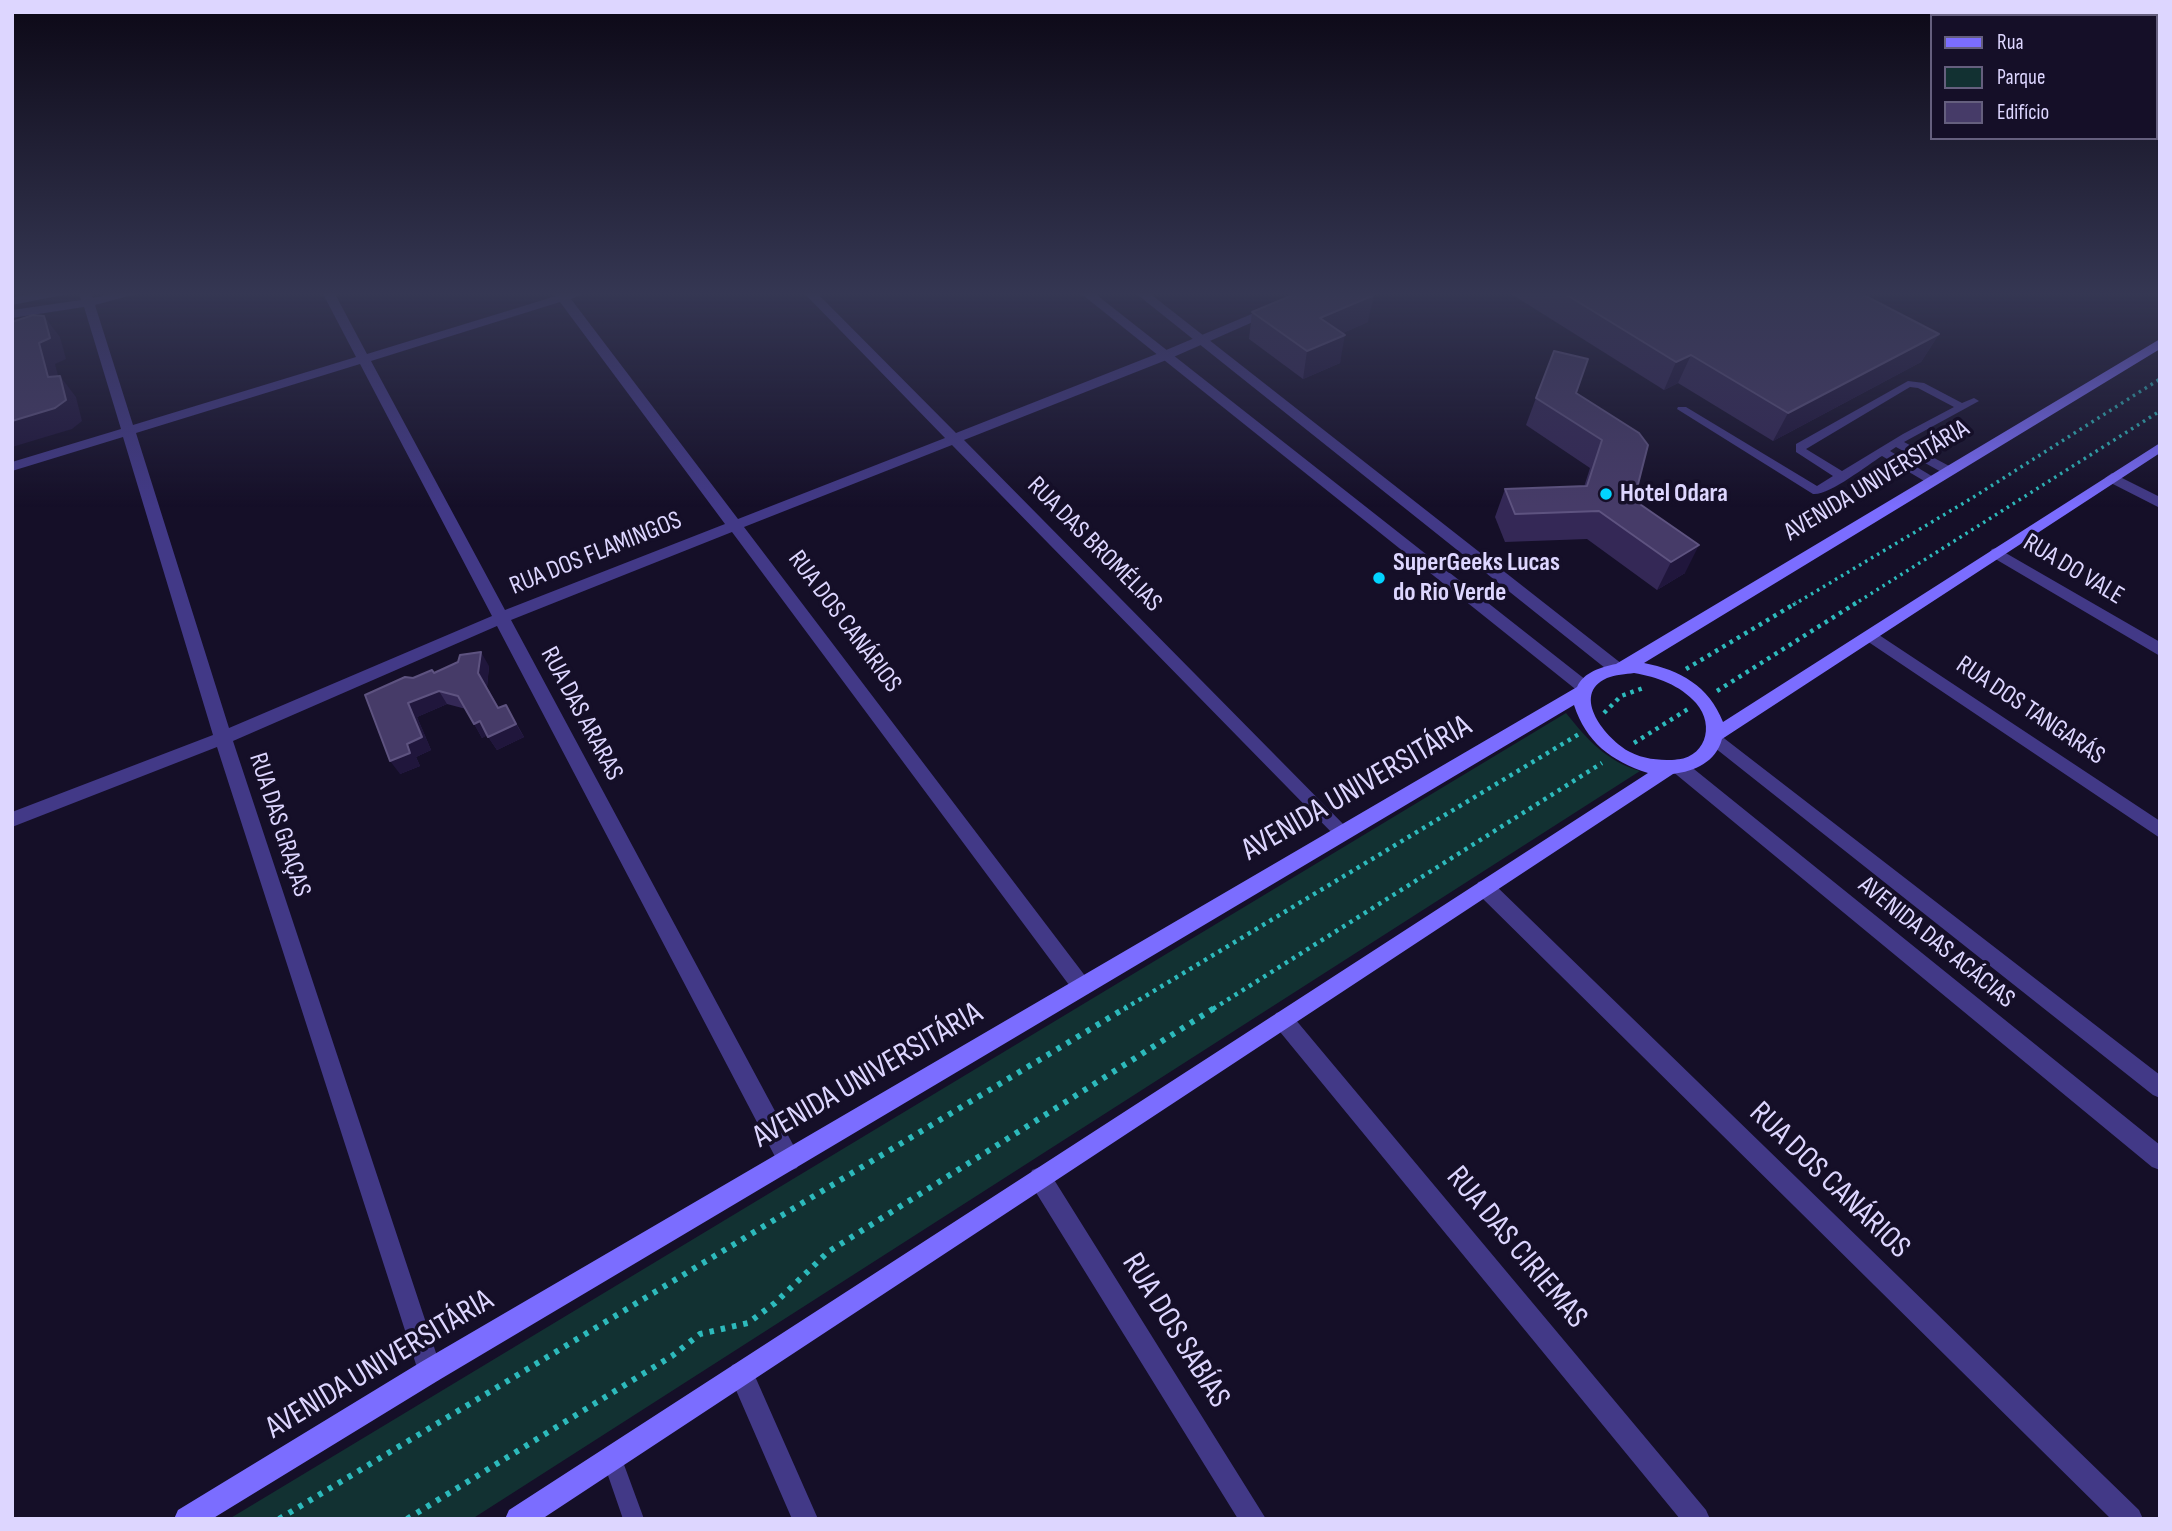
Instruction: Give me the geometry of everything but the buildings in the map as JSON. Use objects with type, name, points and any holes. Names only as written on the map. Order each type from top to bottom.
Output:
[{"type":"main road","name":"AVENIDA UNIVERSITÁRIA","points":[[187,1519],[430,1371],[1584,690],[1597,676],[1619,668],[2126,363]]},
{"type":"main road","points":[[518,1519],[1485,888],[1674,767],[1703,757],[1716,737],[2160,447]]},
{"type":"main road","points":[[1619,668],[1647,669],[1672,677],[1703,700],[1714,719],[1716,737]]},
{"type":"main road","points":[[1584,690],[1581,703],[1589,728],[1618,753],[1639,763],[1674,767]]},
{"type":"street","name":"RUA DAS GRAÇAS","points":[[105,363],[129,431],[223,738],[430,1371]]},
{"type":"street","points":[[12,467],[359,363]]},
{"type":"street","name":"RUA DAS ARARAS","points":[[365,363],[789,1160]]},
{"type":"street","name":"RUA DOS CANÁRIOS","points":[[614,363],[1082,987]]},
{"type":"street","name":"RUA DAS BROMÉLIAS","points":[[879,363],[1343,833]]},
{"type":"street","name":"RUA DOS FLAMINGOS","points":[[12,820],[223,738],[501,618],[1145,363]]},
{"type":"street","points":[[1173,363],[1584,690]]},
{"type":"street","points":[[1232,363],[1619,668]]},
{"type":"street","points":[[2112,478],[2160,503]]},
{"type":"street","name":"RUA DO VALE","points":[[1997,553],[2160,650]]},
{"type":"street","name":"RUA DOS TANGARÁS","points":[[1870,635],[2160,831]]},
{"type":"street","name":"AVENIDA DAS ACÁCIAS","points":[[1716,737],[2160,1088]]},
{"type":"street","name":"AVENIDA DAS ACÁCIAS","points":[[1674,767],[2160,1159]]},
{"type":"street","name":"RUA DOS CANÁRIOS","points":[[1485,888],[2130,1519]]},
{"type":"street","name":"RUA DAS CIRIEMAS","points":[[1283,1020],[1697,1519]]},
{"type":"street","name":"RUA DOS SABÍAS","points":[[1040,1178],[1253,1519]]},
{"type":"street","points":[[741,1374],[805,1519]]},
{"type":"lane","points":[[1843,477],[1800,450],[1800,446],[1908,384],[1920,385],[1962,407]]},
{"type":"lane","points":[[1682,409],[1814,491],[1975,401]]},
{"type":"lane","points":[[1897,443],[1949,471]]},
{"type":"lane","points":[[1882,451],[1931,481]]},
{"type":"lane","points":[[612,1458],[634,1519]]},
{"type":"path","points":[[279,1519],[1589,728],[1621,696],[1672,677],[1972,498],[2160,379]]},
{"type":"path","points":[[407,1519],[672,1356],[700,1334],[748,1323],[775,1303],[828,1252],[2160,411]]},
{"type":"green space","points":[[1566,713],[1607,755],[1640,771],[472,1519],[229,1519]]},
{"type":"place","name":"Hotel Odara","points":[[1606,494]]},
{"type":"place","name":"SuperGeeks Lucas do Rio Verde","points":[[1379,578]]}]
